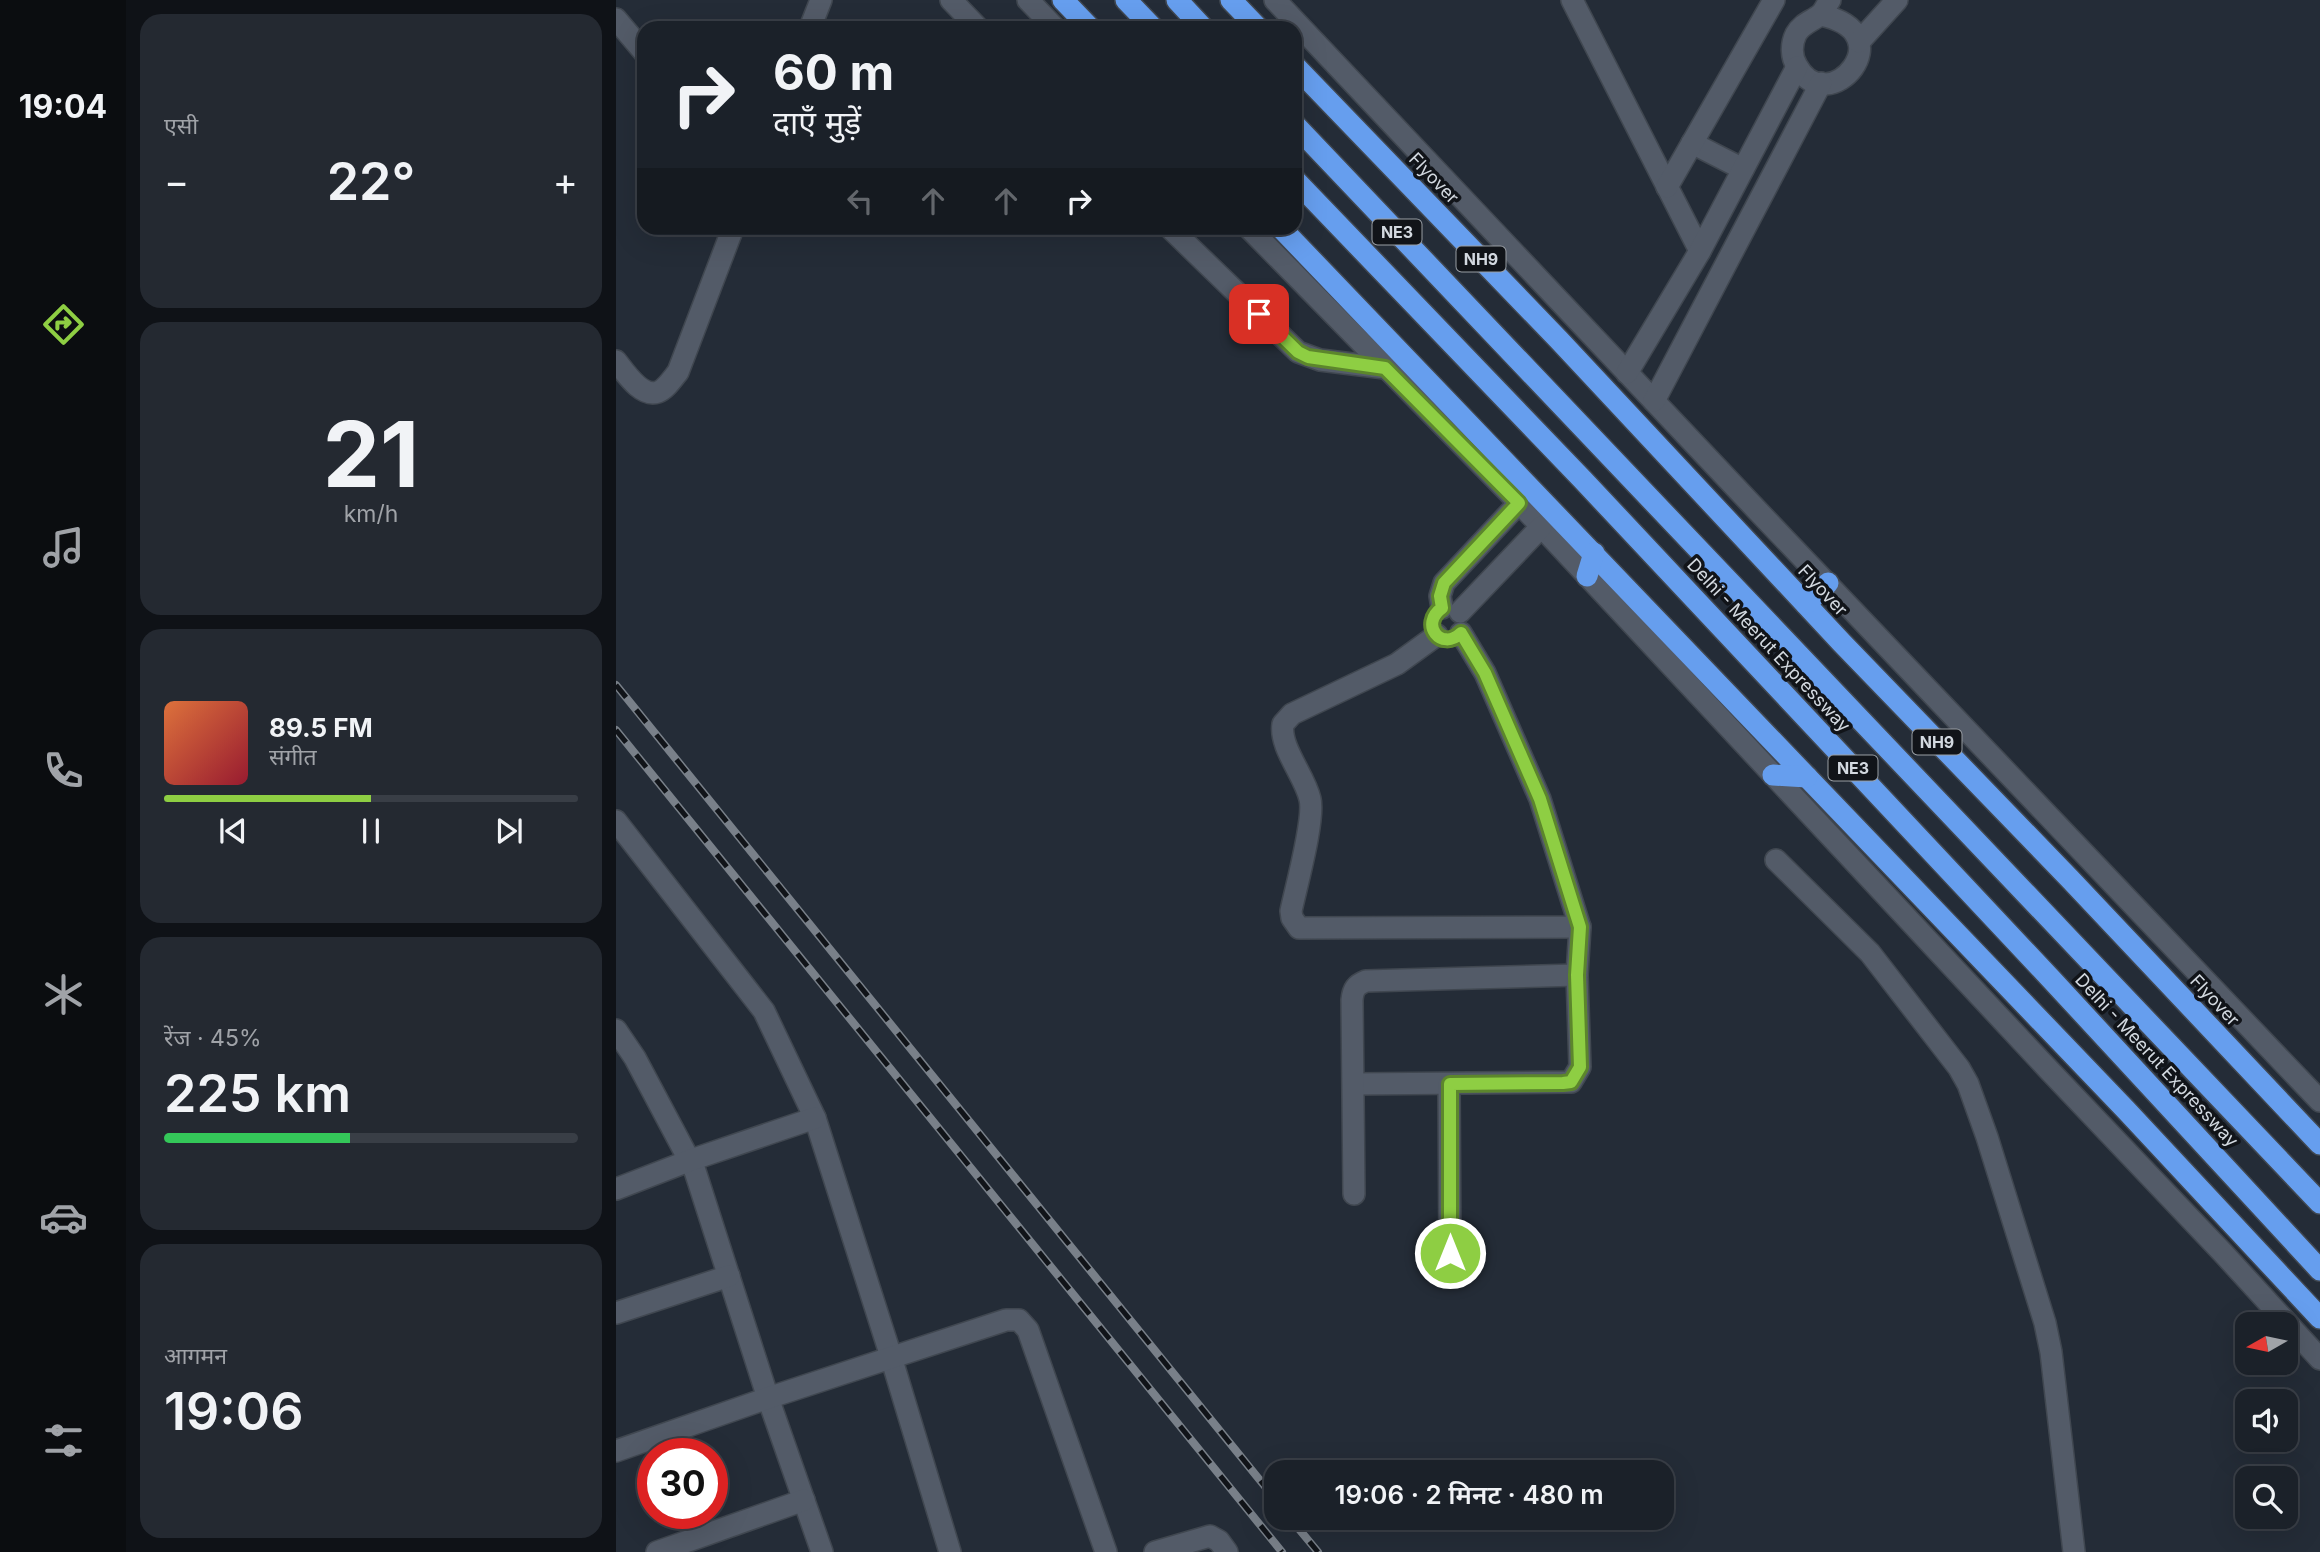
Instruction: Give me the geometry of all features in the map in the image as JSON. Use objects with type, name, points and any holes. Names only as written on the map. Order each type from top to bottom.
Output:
[{"type":"highway","points":[[1063,0],[1083,21]]},
{"type":"highway","points":[[1126,0],[1146,21]]},
{"type":"highway","points":[[1177,0],[1196,21]]},
{"type":"highway","points":[[1231,0],[1251,21]]},
{"type":"highway","name":"Flyover","points":[[1302,73],[1559,340],[2320,1144]]},
{"type":"highway","name":"Delhi - Meerut Expressway","points":[[1302,132],[2320,1203]]},
{"type":"highway","name":"Delhi - Meerut Expressway","points":[[1302,187],[1620,520],[2320,1270]]},
{"type":"highway","points":[[1288,235],[2077,1058],[2320,1318]]},
{"type":"highway","points":[[1587,576],[1594,553]]},
{"type":"highway","points":[[1806,604],[1828,583]]},
{"type":"highway","points":[[1773,775],[1807,777]]},
{"type":"street","points":[[813,21],[821,0]]},
{"type":"street","points":[[951,0],[971,21]]},
{"type":"street","points":[[1028,0],[1048,21]]},
{"type":"street","points":[[1275,0],[1295,21]]},
{"type":"street","points":[[1572,0],[1700,251]]},
{"type":"street","points":[[1667,187],[1774,0]]},
{"type":"street","points":[[1859,42],[1897,0]]},
{"type":"street","points":[[1825,7],[1852,28],[1859,42],[1855,67],[1846,77],[1834,83],[1821,83],[1807,78],[1797,67],[1793,56],[1796,34],[1825,7]]},
{"type":"street","points":[[616,19],[637,44]]},
{"type":"street","points":[[1302,29],[1974,740],[2320,1101]]},
{"type":"street","points":[[1627,373],[1700,251],[1797,67]]},
{"type":"street","points":[[1654,401],[1821,83]]},
{"type":"street","points":[[1692,143],[1743,169]]},
{"type":"street","points":[[616,361],[637,386],[649,393],[659,392],[666,387],[678,372],[730,235]]},
{"type":"street","points":[[1177,235],[1298,352],[1320,360],[1385,368]]},
{"type":"street","points":[[1256,235],[1519,503],[2223,1253],[2320,1360]]},
{"type":"street","points":[[1354,1084],[1571,1082],[1580,1067],[1577,975],[1580,927],[1540,799],[1485,673],[1440,596],[1444,583],[1519,503]]},
{"type":"street","points":[[1541,527],[1454,618],[1450,640],[1437,635],[1397,664],[1292,714],[1283,724],[1285,741],[1310,798],[1311,810],[1292,918],[1299,928],[1580,927]]},
{"type":"street","points":[[616,821],[764,1011],[815,1118],[892,1358],[950,1552]]},
{"type":"street","points":[[1776,860],[1870,953],[1947,1051],[1968,1084],[2045,1323],[2051,1352],[2074,1552]]},
{"type":"street","points":[[1354,1194],[1352,1000],[1357,984],[1366,981],[1577,975]]},
{"type":"street","points":[[616,1031],[635,1058],[691,1160],[768,1398],[822,1552]]},
{"type":"street","points":[[1450,1084],[1450,1253]]},
{"type":"street","points":[[616,1189],[691,1160],[815,1118]]},
{"type":"street","points":[[616,1313],[729,1276]]},
{"type":"street","points":[[616,1451],[1006,1320],[1019,1320],[1028,1330],[1106,1552]]},
{"type":"street","points":[[657,1552],[804,1500]]},
{"type":"street","points":[[1155,1552],[1210,1536],[1219,1541],[1227,1552]]},
{"type":"railway","points":[[616,685],[1264,1485]]},
{"type":"railway","points":[[616,730],[1282,1552]]},
{"type":"railway","points":[[1300,1530],[1318,1552]]},
{"type":"route","points":[[1259,314],[1298,352],[1308,357],[1385,368],[1519,503],[1444,583],[1440,591],[1442,608],[1432,618],[1432,629],[1439,638],[1445,640],[1455,638],[1461,633],[1485,673],[1540,799],[1580,927],[1577,975],[1580,1067],[1571,1082],[1450,1084],[1450,1253]]}]
